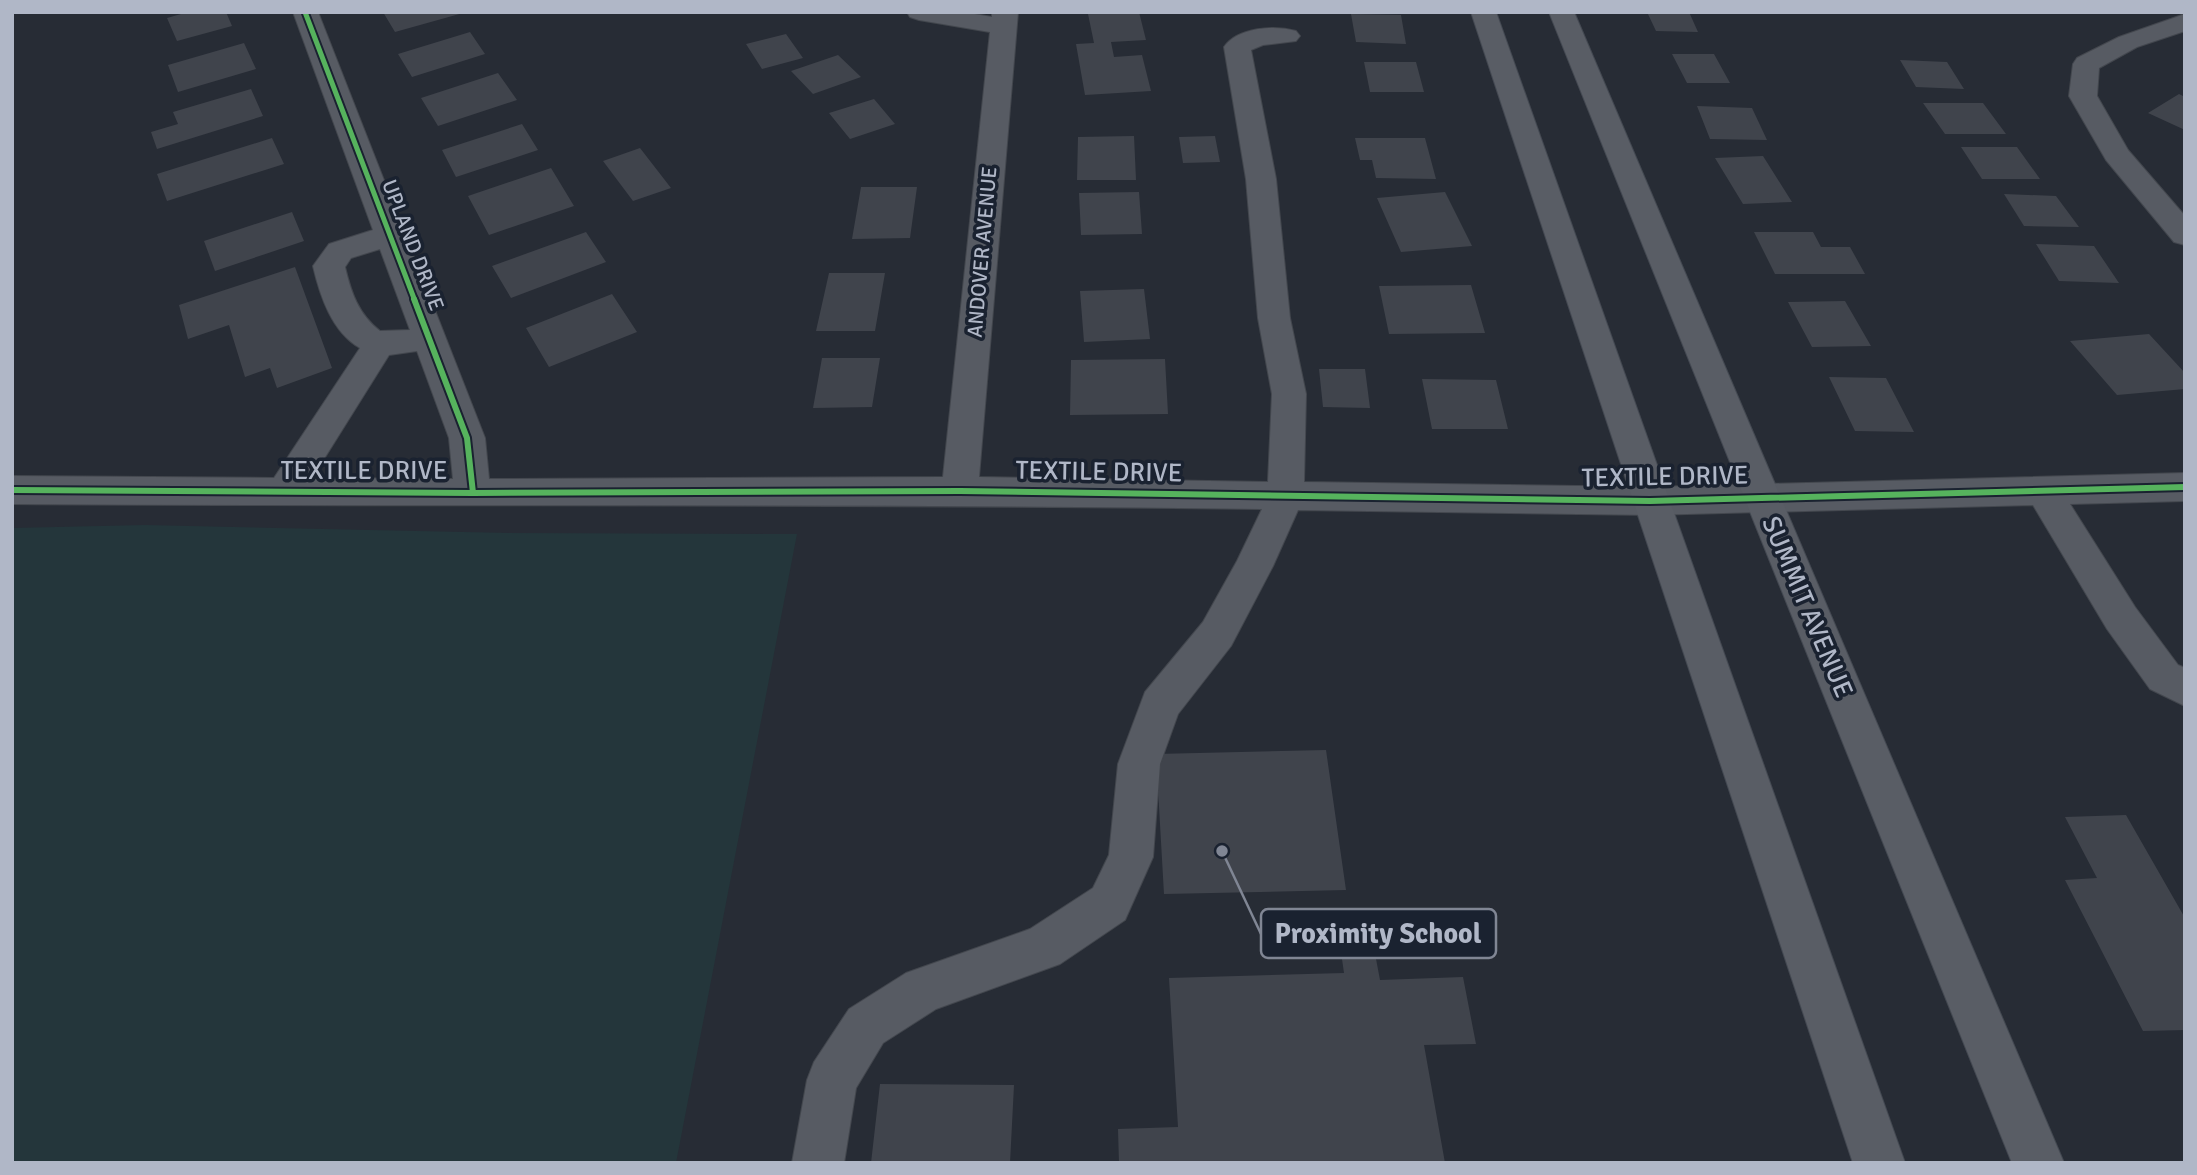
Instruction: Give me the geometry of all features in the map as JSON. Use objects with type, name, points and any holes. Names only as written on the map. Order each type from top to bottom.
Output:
[{"type":"main road","points":[[1483,12],[1879,1163]]},
{"type":"main road","name":"SUMMIT AVENUE","points":[[1561,12],[2038,1163]]},
{"type":"street","name":"UPLAND DRIVE","points":[[305,12],[467,438],[473,493]]},
{"type":"street","points":[[919,12],[1004,20]]},
{"type":"street","name":"ANDOVER AVENUE","points":[[960,491],[1004,20]]},
{"type":"street","points":[[2185,22],[2128,42],[2086,64],[2083,96],[2116,154],[2185,235]]},
{"type":"street","points":[[818,1163],[832,1080],[866,1026],[923,990],[1043,948],[1110,904],[1131,857],[1139,764],[1160,705],[1217,634],[1254,566],[1285,498],[1289,394],[1274,318],[1261,179],[1237,47],[1258,37],[1287,36]]},
{"type":"street","points":[[390,236],[340,251],[329,266],[333,284],[345,311],[360,334],[380,343],[429,338]]},
{"type":"street","points":[[284,492],[380,343]]},
{"type":"street","name":"TEXTILE DRIVE","points":[[12,490],[473,493],[960,491],[1285,498],[1650,501],[2185,487]]},
{"type":"street","points":[[2042,489],[2121,618],[2164,677],[2185,689]]},
{"type":"shaded area","points":[[145,525],[511,533],[797,534],[676,1163],[12,1163],[12,528]]},
{"type":"building","points":[[188,12],[226,12],[232,26],[177,41],[167,18]]},
{"type":"building","points":[[383,12],[463,12],[463,13],[395,32]]},
{"type":"building","points":[[1139,12],[1146,40],[1111,42],[1114,57],[1142,55],[1151,91],[1085,95],[1076,44],[1094,43],[1088,14]]},
{"type":"building","points":[[1647,12],[1689,12],[1698,32],[1656,31]]},
{"type":"building","points":[[1351,14],[1401,15],[1406,44],[1356,42]]},
{"type":"building","points":[[470,32],[485,54],[412,77],[398,54]]},
{"type":"building","points":[[786,34],[803,58],[762,69],[746,44]]},
{"type":"building","points":[[244,43],[256,69],[178,92],[168,65]]},
{"type":"building","points":[[1672,54],[1714,54],[1730,83],[1687,83]]},
{"type":"building","points":[[838,55],[861,77],[813,94],[791,71]]},
{"type":"building","points":[[1900,60],[1947,62],[1964,89],[1916,87]]},
{"type":"building","points":[[1364,62],[1416,62],[1424,92],[1370,92]]},
{"type":"building","points":[[498,73],[517,100],[438,126],[421,98]]},
{"type":"building","points":[[251,89],[263,116],[157,149],[151,132],[178,124],[173,112]]},
{"type":"building","points":[[2179,94],[2185,97],[2185,130],[2148,113]]},
{"type":"building","points":[[874,99],[895,124],[850,139],[829,113]]},
{"type":"building","points":[[1923,103],[1983,103],[2006,134],[1945,134]]},
{"type":"building","points":[[1697,106],[1752,108],[1767,140],[1710,139]]},
{"type":"building","points":[[522,124],[538,150],[456,177],[442,150]]},
{"type":"building","points":[[1134,136],[1136,180],[1077,180],[1078,137]]},
{"type":"building","points":[[1215,136],[1220,162],[1183,163],[1179,137]]},
{"type":"building","points":[[272,138],[284,164],[167,201],[157,174]]},
{"type":"building","points":[[1355,138],[1425,138],[1436,179],[1376,178],[1372,160],[1360,160]]},
{"type":"building","points":[[1961,147],[2017,147],[2040,179],[1982,179]]},
{"type":"building","points":[[640,148],[671,188],[633,201],[603,161]]},
{"type":"building","points":[[1763,156],[1792,202],[1743,204],[1715,158]]},
{"type":"building","points":[[551,168],[574,206],[489,235],[468,196]]},
{"type":"building","points":[[861,187],[917,187],[910,238],[852,239]]},
{"type":"building","points":[[1139,192],[1142,234],[1081,235],[1079,193]]},
{"type":"building","points":[[1445,192],[1472,246],[1401,252],[1377,198]]},
{"type":"building","points":[[2004,194],[2056,196],[2079,227],[2024,226]]},
{"type":"building","points":[[292,212],[304,241],[215,271],[204,241]]},
{"type":"building","points":[[586,232],[606,262],[511,298],[492,266]]},
{"type":"building","points":[[1754,232],[1813,232],[1821,247],[1850,247],[1865,274],[1775,274]]},
{"type":"building","points":[[2036,244],[2094,246],[2119,283],[2059,281]]},
{"type":"building","points":[[295,267],[332,368],[277,388],[270,368],[245,377],[229,325],[188,339],[179,305]]},
{"type":"building","points":[[829,273],[885,273],[875,331],[816,331]]},
{"type":"building","points":[[1471,285],[1485,333],[1389,334],[1379,286]]},
{"type":"building","points":[[1144,289],[1150,339],[1084,342],[1080,291]]},
{"type":"building","points":[[612,294],[637,332],[549,367],[526,328]]},
{"type":"building","points":[[1845,301],[1871,346],[1812,347],[1788,302]]},
{"type":"building","points":[[2149,334],[2185,373],[2185,389],[2117,395],[2070,341]]},
{"type":"building","points":[[822,358],[880,358],[872,407],[813,408]]},
{"type":"building","points":[[1165,359],[1168,414],[1070,415],[1071,360]]},
{"type":"building","points":[[1319,369],[1365,369],[1370,408],[1323,407]]},
{"type":"building","points":[[1829,377],[1886,378],[1914,432],[1855,431]]},
{"type":"building","points":[[1422,379],[1496,380],[1508,429],[1432,429]]},
{"type":"building","points":[[1326,750],[1346,890],[1164,894],[1156,754]]},
{"type":"building","points":[[2126,815],[2185,918],[2185,1030],[2143,1031],[2065,880],[2097,878],[2065,817]]},
{"type":"building","points":[[1373,943],[1380,980],[1463,977],[1476,1044],[1424,1045],[1445,1163],[1119,1163],[1118,1129],[1178,1127],[1169,978],[1344,973],[1340,945]]},
{"type":"building","points":[[880,1084],[1014,1085],[1010,1163],[871,1163]]},
{"type":"cycle path","points":[[305,12],[467,438],[473,493]]},
{"type":"cycle path","points":[[12,490],[473,493],[960,491],[1650,501],[2185,487]]},
{"type":"place","name":"Proximity School","points":[[1222,851]]}]
